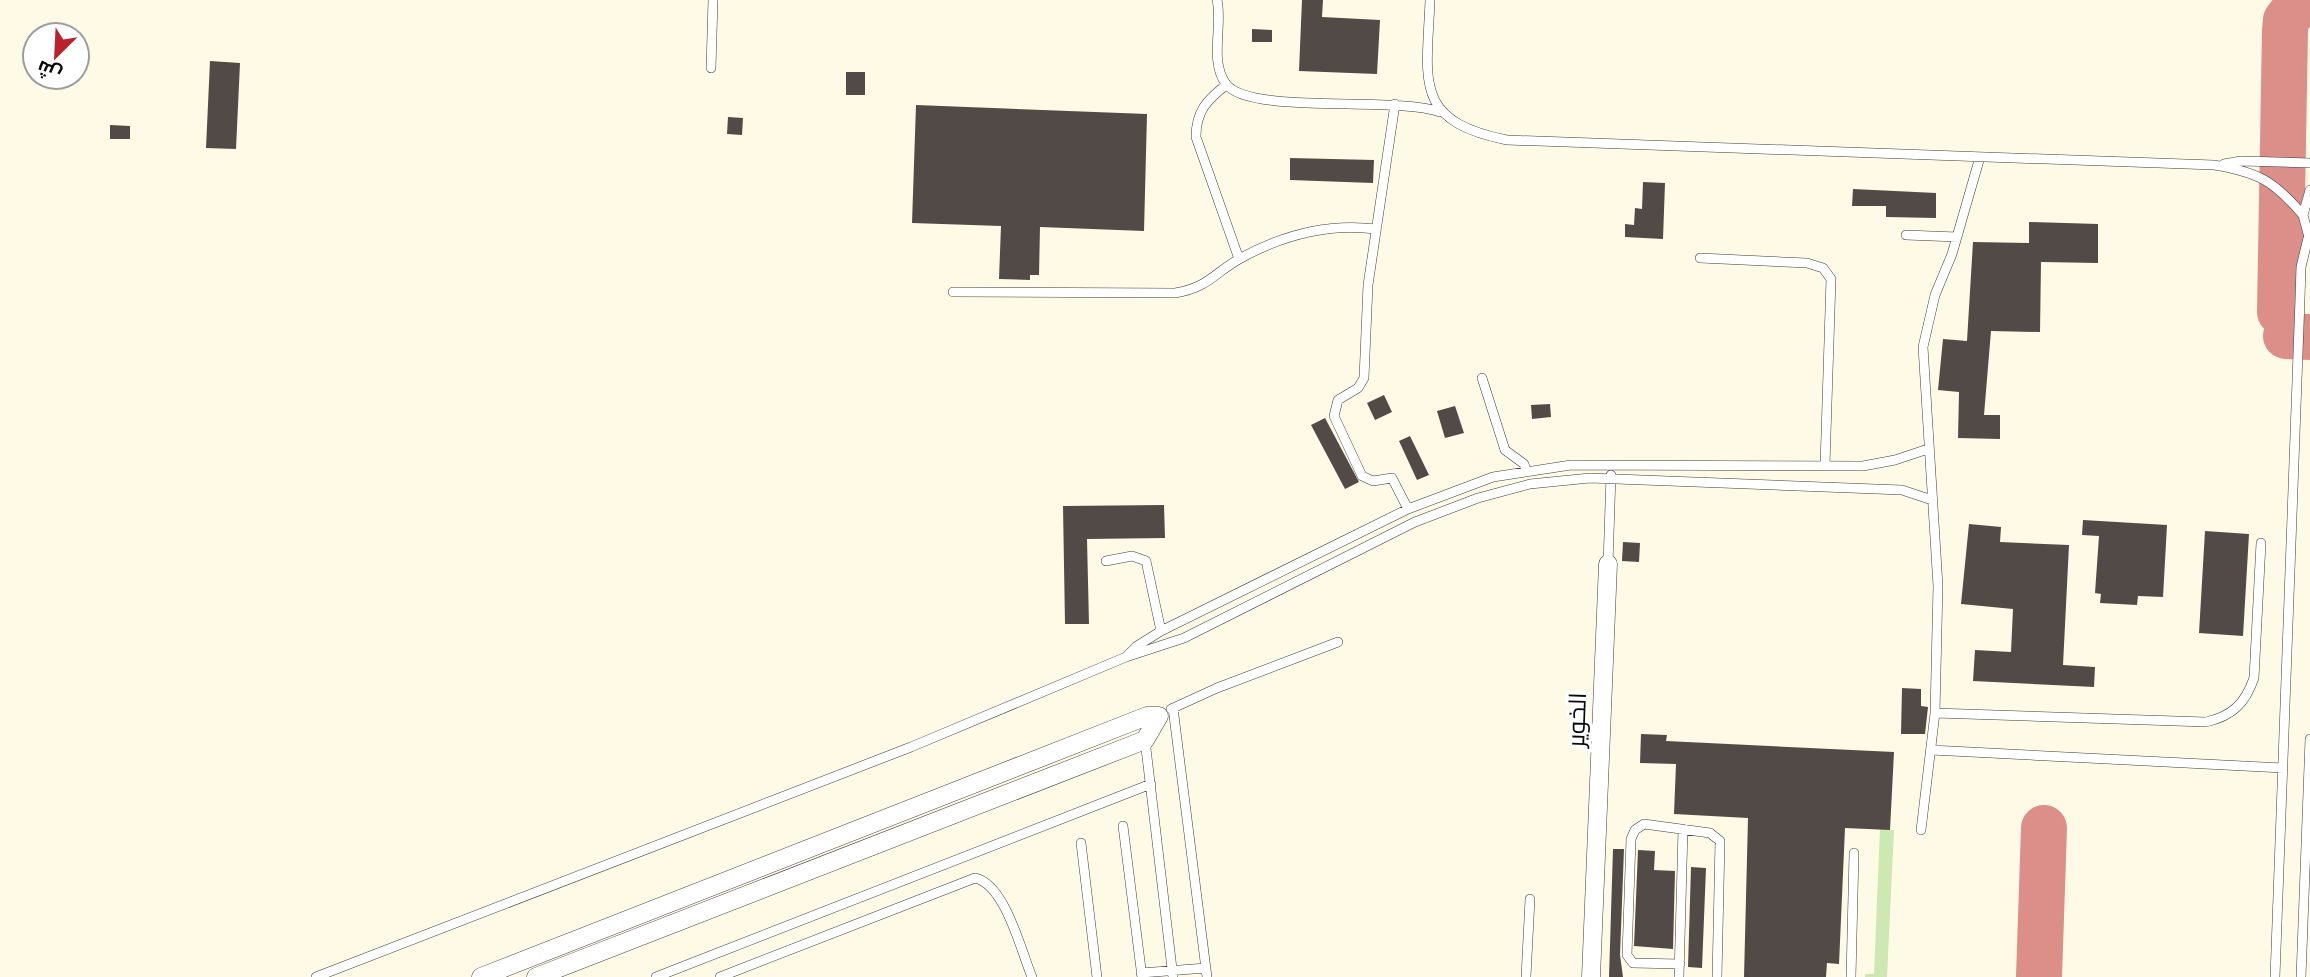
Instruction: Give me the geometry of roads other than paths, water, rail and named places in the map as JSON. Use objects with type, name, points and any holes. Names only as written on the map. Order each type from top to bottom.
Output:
[{"type":"street","name":"الخوير","points":[[1591,977],[1608,564]]},
{"type":"street","points":[[539,976],[1145,740],[1166,712]]},
{"type":"street","points":[[481,977],[501,973],[1147,716],[1166,712]]},
{"type":"lane","points":[[711,68],[713,0]]},
{"type":"lane","points":[[1217,0],[1218,57],[1226,85],[1244,96],[1264,101],[1395,103],[1440,112],[1475,133],[1507,141],[2214,165],[2247,170],[2269,181],[2303,215]]},
{"type":"lane","points":[[1430,0],[1427,78],[1430,93],[1440,112]]},
{"type":"lane","points":[[1226,85],[1205,102],[1197,119],[1196,137],[1239,259]]},
{"type":"lane","points":[[1395,103],[1366,314],[1364,378],[1358,388],[1338,400],[1335,416],[1362,476],[1373,481],[1392,478],[1408,509]]},
{"type":"lane","points":[[1921,830],[1934,713],[1938,586],[1923,347],[1935,295],[1957,237],[1980,157]]},
{"type":"lane","points":[[2214,165],[2241,161],[2310,163]]},
{"type":"lane","points":[[2275,977],[2301,268],[2309,240],[2303,215],[2310,190]]},
{"type":"lane","points":[[953,292],[1175,293],[1211,281],[1239,259],[1310,231],[1345,226],[1376,229]]},
{"type":"lane","points":[[1906,235],[1957,237]]},
{"type":"lane","points":[[1700,258],[1807,263],[1824,268],[1831,279],[1825,465]]},
{"type":"lane","points":[[1482,378],[1505,450],[1524,464],[1526,470]]},
{"type":"lane","points":[[1126,657],[1161,631],[1408,509],[1461,488],[1526,470],[1557,466],[1879,464],[1928,449]]},
{"type":"lane","name":"الخوير","points":[[1608,564],[1611,466]]},
{"type":"lane","points":[[316,977],[911,747],[1126,657],[1184,638],[1441,511],[1530,484],[1570,478],[1611,478],[1902,490],[1933,500]]},
{"type":"lane","points":[[1934,713],[2206,722],[2224,718],[2248,696],[2254,678],[2261,543]]},
{"type":"lane","points":[[1106,561],[1132,556],[1146,561],[1161,631]]},
{"type":"lane","points":[[1124,826],[1142,975],[1206,973],[1166,712],[1338,642]]},
{"type":"lane","points":[[2301,977],[2310,739]]},
{"type":"lane","points":[[1145,740],[1173,973]]},
{"type":"lane","points":[[1931,750],[2283,768]]},
{"type":"lane","points":[[656,977],[1151,784]]},
{"type":"lane","points":[[1680,964],[1633,962],[1626,952],[1632,834],[1639,826],[1649,823],[1710,833],[1722,846],[1717,977]]},
{"type":"lane","points":[[1679,977],[1683,829]]},
{"type":"lane","points":[[1081,843],[1097,977]]},
{"type":"lane","points":[[1851,977],[1854,853]]},
{"type":"lane","points":[[720,977],[975,878],[985,880],[999,894],[1032,977]]},
{"type":"lane","points":[[1526,977],[1530,899]]}]
